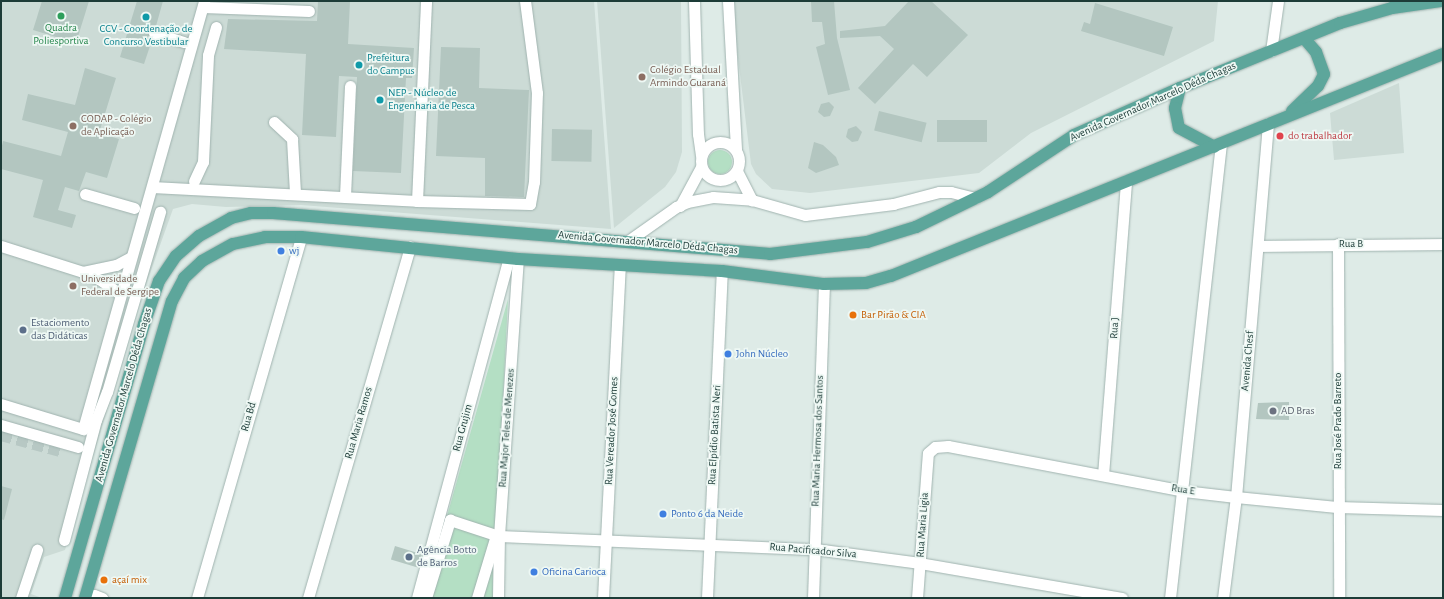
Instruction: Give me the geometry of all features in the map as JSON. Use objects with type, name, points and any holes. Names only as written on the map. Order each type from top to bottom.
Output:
[{"type":"main road","name":"Avenida Governador Marcelo Déda Chagas","points":[[65,598],[144,324],[159,281],[176,256],[199,236],[231,218],[251,213],[274,213],[628,241],[770,254],[816,250],[867,242],[916,227],[975,198],[1074,135],[1180,88],[1340,23],[1384,10],[1441,1]]},
{"type":"main road","points":[[1287,115],[1313,91],[1324,74],[1316,52],[1304,38]]},
{"type":"main road","name":"Avenida Governador Marcelo Déda Chagas","points":[[85,598],[167,316],[184,278],[202,261],[233,244],[265,237],[301,237],[410,247],[514,259],[722,271],[824,284],[866,283],[884,278],[1126,181],[1218,146],[1287,115],[1443,54]]},
{"type":"main road","points":[[1180,88],[1175,108],[1179,128],[1218,146]]},
{"type":"street","points":[[418,201],[426,1]]},
{"type":"street","points":[[152,187],[295,193],[524,206],[532,202],[537,93],[525,1]]},
{"type":"street","points":[[680,206],[701,167],[698,134],[694,1]]},
{"type":"street","points":[[728,1],[736,150],[739,158],[737,171],[752,200]]},
{"type":"street","points":[[1271,51],[1278,1]]},
{"type":"street","points":[[1,404],[83,429],[120,294],[204,4],[309,11]]},
{"type":"street","points":[[194,181],[203,162],[208,55],[216,27]]},
{"type":"street","points":[[154,33],[184,42]]},
{"type":"street","points":[[345,196],[350,86]]},
{"type":"street","points":[[274,122],[292,139],[295,193]]},
{"type":"street","name":"Avenida Chesf","points":[[1223,598],[1236,497],[1259,246],[1268,123]]},
{"type":"street","points":[[701,155],[714,142],[727,143],[736,150]]},
{"type":"street","points":[[1170,598],[1184,491],[1218,146]]},
{"type":"street","points":[[701,167],[708,176],[720,180],[726,179],[737,171]]},
{"type":"street","name":"Rua J","points":[[1104,475],[1126,181]]},
{"type":"street","points":[[628,241],[680,206],[713,197],[752,200],[805,215],[893,204],[939,192],[951,192],[975,198]]},
{"type":"street","points":[[85,194],[134,208]]},
{"type":"street","points":[[64,540],[96,420],[107,392],[160,212]]},
{"type":"street","name":"Rua Bd","points":[[197,598],[301,237]]},
{"type":"street","name":"Rua José Prado Barreto","points":[[1338,244],[1337,507],[1339,598]]},
{"type":"street","name":"Rua B","points":[[1259,246],[1443,244]]},
{"type":"street","points":[[1,246],[83,272],[102,281],[120,294]]},
{"type":"street","name":"Rua Maria Ramos","points":[[308,598],[410,247]]},
{"type":"street","points":[[83,272],[116,265],[131,257]]},
{"type":"street","name":"Rua Major Teles de Menezes","points":[[498,598],[499,536],[514,259]]},
{"type":"street","name":"Rua Grujim","points":[[417,598],[514,259]]},
{"type":"street","name":"Rua Vereador José Gomes","points":[[603,598],[620,265]]},
{"type":"street","name":"Rua Elpídio Batista Neri","points":[[707,598],[722,271]]},
{"type":"street","name":"Rua Maria Hermosa dos Santos","points":[[813,598],[824,284]]},
{"type":"street","points":[[1,424],[78,446]]},
{"type":"street","name":"Rua E","points":[[928,451],[935,447],[948,446],[1184,491],[1236,497],[1337,507],[1443,510]]},
{"type":"street","name":"Rua Maria Ligia","points":[[918,598],[928,451]]},
{"type":"street","points":[[426,598],[450,520],[496,535],[477,598]]},
{"type":"street","name":"Rua Pacificador Silva","points":[[499,536],[607,538],[815,549],[920,563],[1122,598]]},
{"type":"street","points":[[21,598],[37,550]]},
{"type":"street","points":[[93,598],[94,595],[102,598]]},
{"type":"shaded area","name":"Universidade Federal de Sergipe","points":[[1,1],[594,1],[611,229],[301,205],[226,207],[192,204],[173,209],[139,304],[65,550],[44,557],[31,594],[42,598],[1,598]]},
{"type":"shaded area","name":"Colégio Estadual Armindo Guaraná","points":[[597,1],[681,1],[682,152],[676,172],[665,187],[614,228]]},
{"type":"shaded area","points":[[731,1],[1218,1],[1214,41],[1031,133],[979,173],[810,193],[772,189],[756,174],[751,164]]},
{"type":"shaded area","points":[[1399,83],[1404,153],[1334,160],[1330,113]]},
{"type":"green space","points":[[720,150],[729,153],[732,162],[729,171],[720,174],[711,171],[708,162],[711,153]]},
{"type":"green space","points":[[508,299],[493,598],[424,598]]},
{"type":"building","name":"Quadra Poliesportiva","points":[[42,1],[89,1],[76,43],[33,30]]},
{"type":"building","name":"CCV - Coordenação de Concurso Vestibular","points":[[137,1],[163,1],[156,26],[147,31],[152,40],[144,64],[120,57]]},
{"type":"building","name":"Prefeitura do Campus","points":[[318,1],[350,1],[348,44],[414,48],[412,78],[406,78],[401,173],[353,171],[357,77],[339,76],[336,137],[302,135],[306,54],[224,49],[228,19],[317,21]]},
{"type":"building","points":[[811,1],[834,1],[837,38],[850,90],[828,95],[816,47],[825,44],[822,22],[812,22]]},
{"type":"building","points":[[909,1],[931,1],[968,35],[927,77],[913,64],[875,104],[858,88],[894,49],[880,36],[840,38],[840,31],[885,26]]},
{"type":"building","points":[[1095,3],[1173,27],[1164,56],[1081,31],[1084,22],[1090,24]]},
{"type":"building","points":[[441,47],[480,48],[479,88],[529,90],[524,197],[485,196],[485,158],[436,156]]},
{"type":"building","name":"CODAP - Colégio de Aplicação","points":[[85,68],[116,78],[99,133],[119,139],[107,178],[86,172],[79,191],[65,187],[58,210],[76,215],[72,228],[33,217],[43,180],[1,169],[1,150],[3,141],[61,156],[68,132],[22,120],[28,94],[75,105]]},
{"type":"building","points":[[829,102],[834,107],[830,116],[824,117],[818,112],[821,104]]},
{"type":"building","points":[[879,111],[927,123],[922,142],[874,130]]},
{"type":"building","points":[[937,120],[987,120],[987,142],[937,142]]},
{"type":"building","points":[[856,126],[862,132],[858,141],[852,142],[846,137],[848,129]]},
{"type":"building","points":[[552,129],[592,130],[591,162],[551,161]]},
{"type":"building","points":[[814,142],[823,145],[836,157],[839,165],[816,173],[808,168]]},
{"type":"building","name":"AD Bras","points":[[1289,402],[1289,420],[1256,419],[1258,403]]},
{"type":"building","points":[[1,486],[12,489],[4,520],[1,519]]},
{"type":"building","name":"Agência Botto de Barros","points":[[395,546],[422,554],[418,568],[391,559]]},
{"type":"tunnel","points":[[1,435],[60,451]]},
{"type":"place","name":"Quadra Poliesportiva","points":[[61,16]]},
{"type":"place","name":"CCV - Coordenação de Concurso Vestibular","points":[[146,17]]},
{"type":"place","name":"Prefeitura do Campus","points":[[359,65]]},
{"type":"place","name":"Colégio Estadual Armindo Guaraná","points":[[642,77]]},
{"type":"place","name":"NEP - Núcleo de Engenharia de Pesca","points":[[380,100]]},
{"type":"place","name":"CODAP - Colégio de Aplicação","points":[[73,126]]},
{"type":"place","name":"do trabalhador","points":[[1280,136]]},
{"type":"place","name":"wj","points":[[281,251]]},
{"type":"place","name":"Universidade Federal de Sergipe","points":[[73,286]]},
{"type":"place","name":"Bar Pirão & CIA","points":[[853,315]]},
{"type":"place","name":"Estaciomento das Didáticas","points":[[23,330]]},
{"type":"place","name":"John Núcleo","points":[[728,354]]},
{"type":"place","name":"AD Bras","points":[[1273,411]]},
{"type":"place","name":"Ponto 6 da Neide","points":[[663,514]]},
{"type":"place","name":"Agência Botto de Barros","points":[[409,557]]},
{"type":"place","name":"Oficina Carioca","points":[[534,572]]},
{"type":"place","name":"açaí mix","points":[[104,580]]}]
